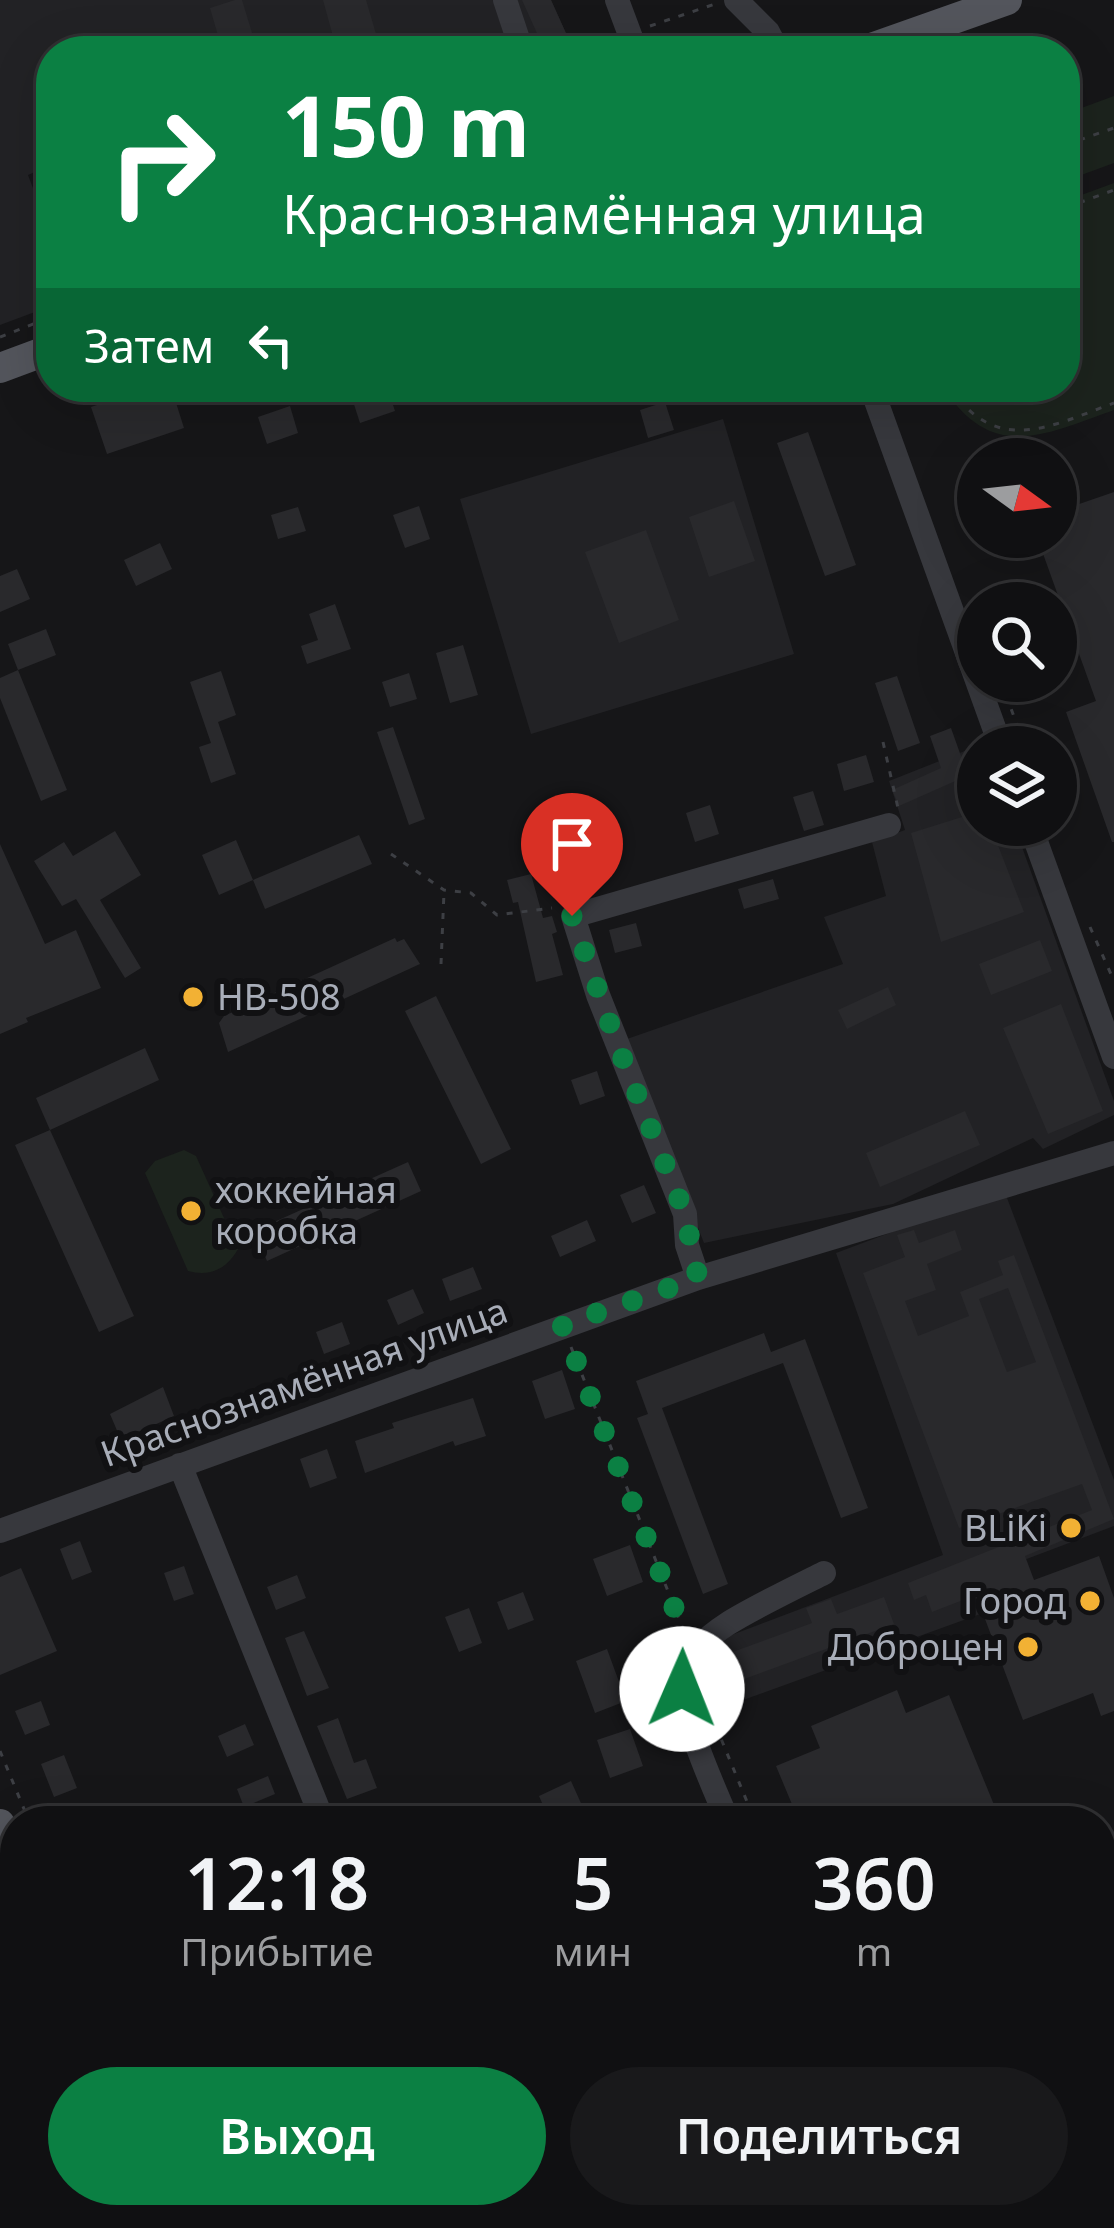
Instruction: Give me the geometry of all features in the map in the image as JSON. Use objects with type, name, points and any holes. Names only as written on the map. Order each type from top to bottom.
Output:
[{"type":"main road","points":[[905,36],[1007,0]]},
{"type":"main road","points":[[0,368],[36,355]]},
{"type":"street","points":[[505,0],[517,36]]},
{"type":"street","points":[[617,0],[637,36]]},
{"type":"street","points":[[736,0],[770,36]]},
{"type":"street","points":[[876,402],[993,726]]},
{"type":"street","points":[[698,1278],[685,1214],[610,1028],[572,916],[889,825]]},
{"type":"street","points":[[1038,846],[1114,1058]]},
{"type":"street","name":"Краснознамённая улица","points":[[0,1532],[698,1278],[1114,1153]]},
{"type":"street","points":[[180,1466],[317,1806]]},
{"type":"street","points":[[722,1806],[685,1708],[682,1677],[690,1655],[721,1627],[824,1573]]},
{"type":"path","points":[[648,36],[725,0]]},
{"type":"path","points":[[1080,140],[1114,128]]},
{"type":"path","points":[[1080,202],[1114,190]]},
{"type":"path","points":[[0,337],[36,322]]},
{"type":"path","points":[[965,402],[983,421],[1013,432],[1045,428],[1114,403]]},
{"type":"path","points":[[884,742],[898,809],[889,825]]},
{"type":"path","points":[[441,964],[444,890]]},
{"type":"path","points":[[1090,928],[1114,980]]},
{"type":"path","points":[[562,1325],[666,1582],[690,1655]]},
{"type":"path","points":[[706,1702],[749,1806]]},
{"type":"path","points":[[0,1750],[23,1806]]},
{"type":"shaded area","points":[[0,0],[551,0],[567,36],[36,36],[36,172],[28,175],[36,196],[36,312],[0,325]]},
{"type":"shaded area","points":[[1114,96],[1114,163],[1080,175],[1080,108]]},
{"type":"shaded area","points":[[1114,183],[1114,410],[1042,434],[1000,434],[981,426],[955,402],[1080,402],[1080,195]]},
{"type":"shaded area","points":[[723,419],[794,654],[531,734],[460,499]]},
{"type":"shaded area","points":[[957,754],[957,846],[1022,846],[1114,1101],[1114,1115],[1043,1149],[1033,1138],[893,1204],[704,1243],[624,1040],[843,964],[824,917],[886,896],[872,842],[905,830],[889,781]]},
{"type":"shaded area","name":"хоккейная коробка","points":[[184,1150],[196,1156],[238,1249],[229,1262],[211,1272],[188,1271],[145,1173],[155,1161]]},
{"type":"shaded area","points":[[1004,1190],[1114,1480],[1114,1526],[971,1580],[983,1613],[721,1708],[700,1647],[943,1555],[836,1253]]},
{"type":"building","points":[[242,0],[253,36],[218,36],[210,8]]},
{"type":"building","points":[[323,0],[366,0],[377,36],[333,36]]},
{"type":"building","points":[[522,0],[551,0],[567,36],[538,36]]},
{"type":"building","points":[[106,402],[176,402],[184,428],[107,454],[91,407]]},
{"type":"building","points":[[353,402],[392,402],[395,411],[360,423]]},
{"type":"building","points":[[665,402],[674,430],[648,438],[640,410]]},
{"type":"building","points":[[290,406],[298,433],[267,444],[258,417]]},
{"type":"building","points":[[808,432],[856,565],[825,576],[777,443]]},
{"type":"building","points":[[1114,492],[1114,842],[1077,743],[1077,726],[1071,726],[1066,712],[1096,701],[1077,648],[1077,582],[1053,582],[1045,558],[1077,558],[1077,505]]},
{"type":"building","points":[[734,501],[755,561],[709,577],[689,517]]},
{"type":"building","points":[[419,506],[430,539],[405,548],[393,515]]},
{"type":"building","points":[[298,507],[306,531],[278,539],[271,515]]},
{"type":"building","points":[[646,530],[679,620],[619,643],[585,552]]},
{"type":"building","points":[[160,543],[172,569],[136,586],[124,560]]},
{"type":"building","points":[[17,569],[30,599],[0,612],[0,576]]},
{"type":"building","points":[[335,604],[351,649],[307,664],[301,646],[318,640],[309,614]]},
{"type":"building","points":[[46,629],[56,655],[18,670],[8,644]]},
{"type":"building","points":[[463,645],[478,695],[450,703],[436,653]]},
{"type":"building","points":[[18,670],[67,790],[41,801],[0,698],[0,678]]},
{"type":"building","points":[[221,671],[236,715],[218,722],[236,774],[211,783],[199,747],[211,743],[190,682]]},
{"type":"building","points":[[409,673],[417,699],[390,707],[382,682]]},
{"type":"building","points":[[897,676],[920,743],[898,751],[875,683]]},
{"type":"building","points":[[393,727],[425,819],[409,825],[377,732]]},
{"type":"building","points":[[951,728],[957,745],[957,780],[899,806],[892,790],[941,768],[930,736]]},
{"type":"building","points":[[866,755],[874,782],[844,791],[837,764]]},
{"type":"building","points":[[813,791],[824,825],[804,831],[793,797]]},
{"type":"building","points":[[710,805],[719,834],[695,842],[686,813]]},
{"type":"building","points":[[957,819],[957,846],[998,846],[1024,912],[941,942],[911,833]]},
{"type":"building","points":[[115,831],[141,875],[100,900],[141,968],[125,978],[76,899],[62,906],[34,861],[64,842],[73,856]]},
{"type":"building","points":[[359,835],[372,864],[265,909],[253,880]]},
{"type":"building","points":[[236,840],[253,880],[219,895],[202,855]]},
{"type":"building","points":[[0,844],[45,944],[76,930],[101,988],[26,1018],[28,1022],[0,1034]]},
{"type":"building","points":[[597,848],[607,875],[581,884],[572,857]]},
{"type":"building","points":[[531,874],[543,918],[552,916],[563,975],[536,982],[518,902],[513,903],[507,880]]},
{"type":"building","points":[[773,879],[779,899],[744,909],[738,889]]},
{"type":"building","points":[[636,923],[642,946],[615,953],[609,930]]},
{"type":"building","points":[[395,938],[397,942],[404,939],[420,964],[228,1052],[219,1023],[224,1016]]},
{"type":"building","points":[[1040,940],[1052,971],[991,995],[979,964]]},
{"type":"building","points":[[888,987],[896,1005],[847,1029],[838,1010]]},
{"type":"building","points":[[436,996],[511,1149],[481,1164],[405,1011]]},
{"type":"building","points":[[1061,1004],[1103,1111],[1048,1134],[1003,1028]]},
{"type":"building","points":[[145,1048],[159,1080],[50,1130],[36,1098]]},
{"type":"building","points":[[597,1071],[605,1096],[580,1105],[571,1080]]},
{"type":"building","points":[[965,1111],[980,1145],[880,1187],[866,1153]]},
{"type":"building","points":[[50,1130],[134,1316],[99,1332],[15,1145]]},
{"type":"building","points":[[408,1162],[421,1191],[267,1261],[254,1231]]},
{"type":"building","points":[[644,1185],[656,1213],[632,1223],[620,1195]]},
{"type":"building","points":[[587,1220],[596,1241],[560,1257],[551,1236]]},
{"type":"building","points":[[914,1230],[919,1243],[955,1230],[962,1250],[927,1264],[936,1290],[905,1301],[918,1336],[969,1316],[960,1292],[1003,1275],[998,1261],[1014,1255],[1114,1519],[1025,1556],[1034,1580],[1099,1556],[1114,1598],[1114,1711],[1101,1716],[1093,1693],[1023,1720],[976,1595],[932,1612],[926,1595],[914,1600],[908,1583],[1092,1510],[1082,1484],[959,1528],[863,1273],[905,1257],[897,1235]],"holes":[[[1008,1288],[1036,1362],[1007,1372],[979,1299]]]},
{"type":"building","points":[[473,1267],[482,1289],[450,1301],[442,1279]]},
{"type":"building","points":[[413,1289],[424,1313],[398,1325],[387,1300]]},
{"type":"building","points":[[342,1322],[350,1344],[324,1354],[316,1332]]},
{"type":"building","points":[[764,1333],[771,1352],[805,1339],[868,1508],[841,1518],[783,1363],[662,1408],[728,1584],[703,1594],[637,1418],[648,1414],[636,1381]]},
{"type":"building","points":[[562,1370],[575,1409],[545,1419],[532,1381]]},
{"type":"building","points":[[163,1387],[174,1416],[121,1440],[110,1414]]},
{"type":"building","points":[[473,1398],[486,1436],[455,1446],[453,1441],[365,1473],[355,1441],[394,1428],[392,1423]]},
{"type":"building","points":[[327,1449],[337,1478],[310,1488],[300,1459]]},
{"type":"building","points":[[80,1541],[92,1572],[72,1580],[60,1549]]},
{"type":"building","points":[[630,1545],[643,1582],[607,1596],[593,1559]]},
{"type":"building","points":[[184,1566],[194,1594],[174,1601],[164,1573]]},
{"type":"building","points":[[21,1568],[57,1651],[0,1675],[0,1577]]},
{"type":"building","points":[[297,1575],[306,1598],[276,1610],[267,1587]]},
{"type":"building","points":[[523,1592],[534,1620],[508,1630],[497,1602]]},
{"type":"building","points":[[884,1597],[894,1624],[720,1688],[711,1660],[812,1623],[806,1608],[831,1599],[837,1614]]},
{"type":"building","points":[[469,1608],[482,1643],[459,1652],[445,1617]]},
{"type":"building","points":[[304,1631],[329,1688],[307,1696],[285,1638]]},
{"type":"building","points":[[607,1649],[626,1701],[595,1713],[576,1661]]},
{"type":"building","points":[[897,1690],[906,1713],[949,1695],[994,1806],[793,1806],[776,1766],[820,1748],[811,1726]]},
{"type":"building","points":[[41,1701],[50,1725],[25,1735],[15,1711]]},
{"type":"building","points":[[338,1718],[354,1763],[366,1759],[377,1788],[347,1799],[317,1726]]},
{"type":"building","points":[[245,1724],[254,1745],[227,1757],[218,1736]]},
{"type":"building","points":[[630,1729],[643,1766],[610,1778],[597,1740]]},
{"type":"building","points":[[64,1755],[77,1788],[54,1797],[41,1764]]},
{"type":"building","points":[[268,1776],[275,1794],[244,1806],[237,1789]]},
{"type":"building","points":[[571,1781],[582,1806],[543,1806],[539,1796]]},
{"type":"place","name":"НВ-508","points":[[193,997]]},
{"type":"place","name":"хоккейная коробка","points":[[191,1211]]},
{"type":"place","name":"BLiKi","points":[[1071,1528]]},
{"type":"place","name":"Город","points":[[1090,1601]]},
{"type":"place","name":"Доброцен","points":[[1028,1647]]},
{"type":"route","points":[[572,916],[685,1214],[687,1245],[698,1278],[562,1325],[683,1630],[690,1655],[682,1689]]}]
